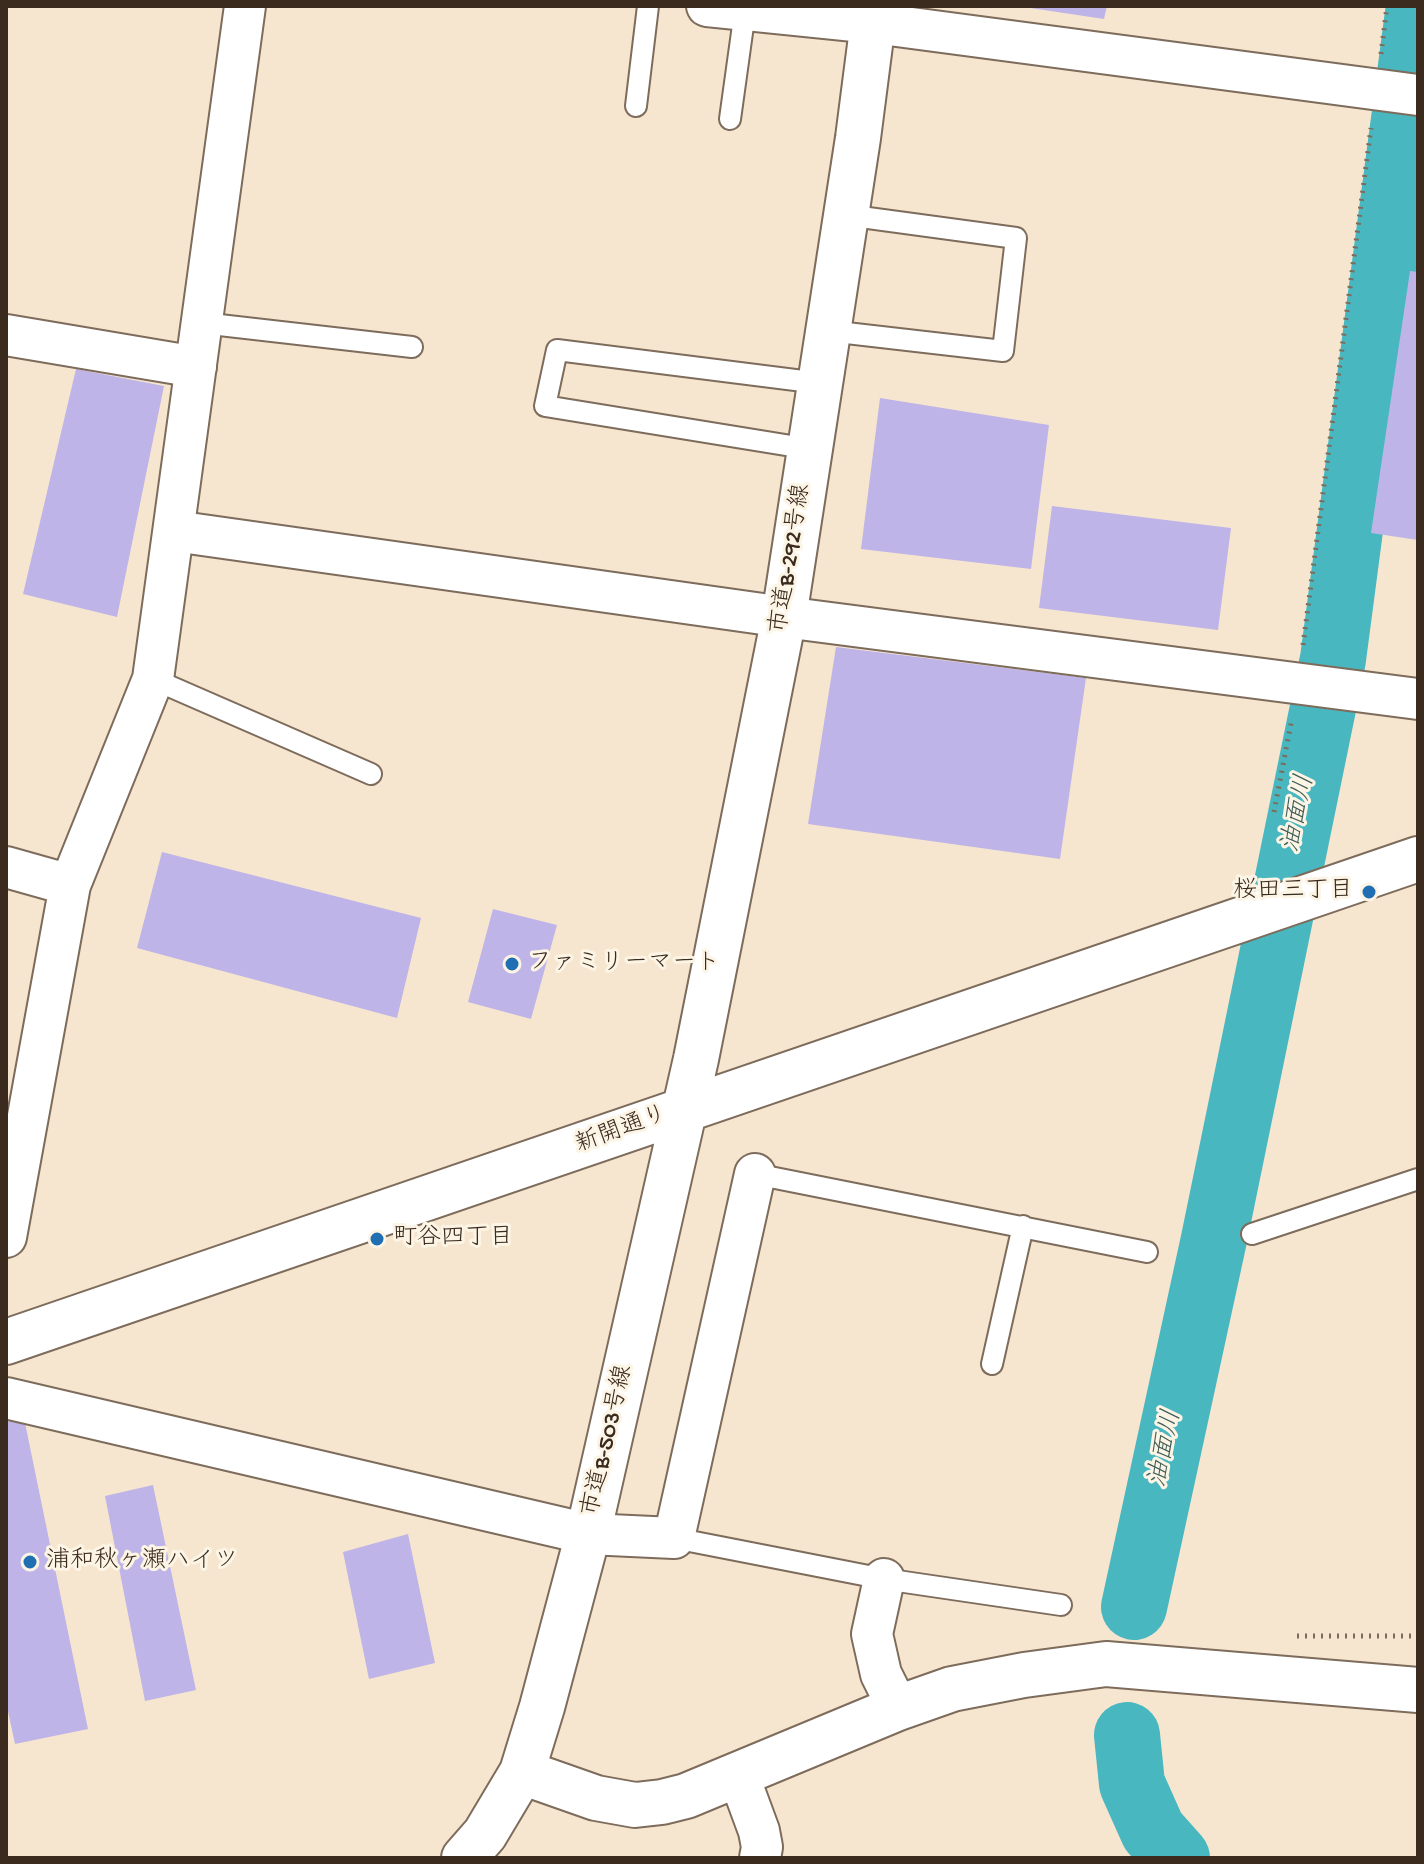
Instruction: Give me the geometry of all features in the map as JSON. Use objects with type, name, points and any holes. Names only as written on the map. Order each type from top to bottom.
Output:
[{"type":"street","points":[[6,1237],[70,885],[153,679],[245,6]]},
{"type":"street","points":[[726,8],[874,14],[1393,92]]},
{"type":"street","name":"市道B-292号線","points":[[685,1108],[784,617],[874,14]]},
{"type":"street","points":[[6,335],[196,367]]},
{"type":"street","points":[[174,531],[784,617],[1418,699]]},
{"type":"street","name":"新開通り","points":[[6,1342],[1418,859]]},
{"type":"street","points":[[6,867],[70,885]]},
{"type":"street","name":"市道B-503号線","points":[[464,1858],[485,1834],[522,1772],[588,1534],[685,1108]]},
{"type":"street","points":[[6,1398],[588,1534],[674,1538],[755,1174]]},
{"type":"street","points":[[884,1579],[872,1634],[881,1674],[898,1708]]},
{"type":"street","points":[[522,1772],[596,1798],[635,1805],[686,1796],[898,1708],[952,1689],[1037,1672],[1106,1664],[1418,1690]]},
{"type":"street","points":[[738,1774],[759,1831],[762,1847],[760,1858]]},
{"type":"lane","points":[[636,106],[648,6]]},
{"type":"lane","points":[[726,8],[730,119]]},
{"type":"lane","points":[[829,331],[1003,351],[1016,238],[846,215]]},
{"type":"lane","points":[[202,323],[412,347]]},
{"type":"lane","points":[[810,449],[545,406],[557,350],[819,383]]},
{"type":"lane","points":[[153,679],[371,774]]},
{"type":"lane","points":[[755,1174],[1147,1252]]},
{"type":"lane","points":[[1252,1234],[1418,1179]]},
{"type":"lane","points":[[992,1364],[1023,1226]]},
{"type":"lane","points":[[674,1538],[884,1579],[1061,1605]]},
{"type":"path","points":[[1274,812],[1301,685],[1393,92],[1387,6]]},
{"type":"path","points":[[1291,1636],[1418,1636]]},
{"type":"building","points":[[1017,6],[1107,6],[1104,19]]},
{"type":"building","points":[[1410,271],[1418,272],[1418,540],[1371,533]]},
{"type":"building","points":[[76,369],[164,386],[117,617],[23,594]]},
{"type":"building","points":[[880,398],[1049,425],[1031,569],[861,549]]},
{"type":"building","points":[[1052,506],[1231,528],[1218,630],[1039,608]]},
{"type":"building","points":[[836,647],[1086,678],[1060,859],[808,824]]},
{"type":"building","points":[[162,852],[421,918],[397,1018],[137,948]]},
{"type":"building","name":"ファミリーマート","points":[[493,909],[557,925],[531,1019],[468,1002]]},
{"type":"building","name":"浦和秋ヶ瀬ハイツ","points":[[24,1418],[88,1729],[15,1744],[6,1702],[6,1422]]},
{"type":"building","points":[[153,1485],[196,1690],[145,1701],[105,1496]]},
{"type":"building","points":[[408,1534],[435,1663],[369,1679],[343,1552]]},
{"type":"waterway","name":"油面川","points":[[1134,1607],[1214,1239],[1333,659],[1418,13]]},
{"type":"waterway","name":"油面川","points":[[1127,1735],[1132,1784],[1153,1831],[1177,1858]]},
{"type":"place","name":"桜田三丁目","points":[[1369,892]]},
{"type":"place","name":"ファミリーマート","points":[[512,964]]},
{"type":"place","name":"町谷四丁目","points":[[377,1239]]},
{"type":"place","name":"浦和秋ヶ瀬ハイツ","points":[[30,1562]]}]
